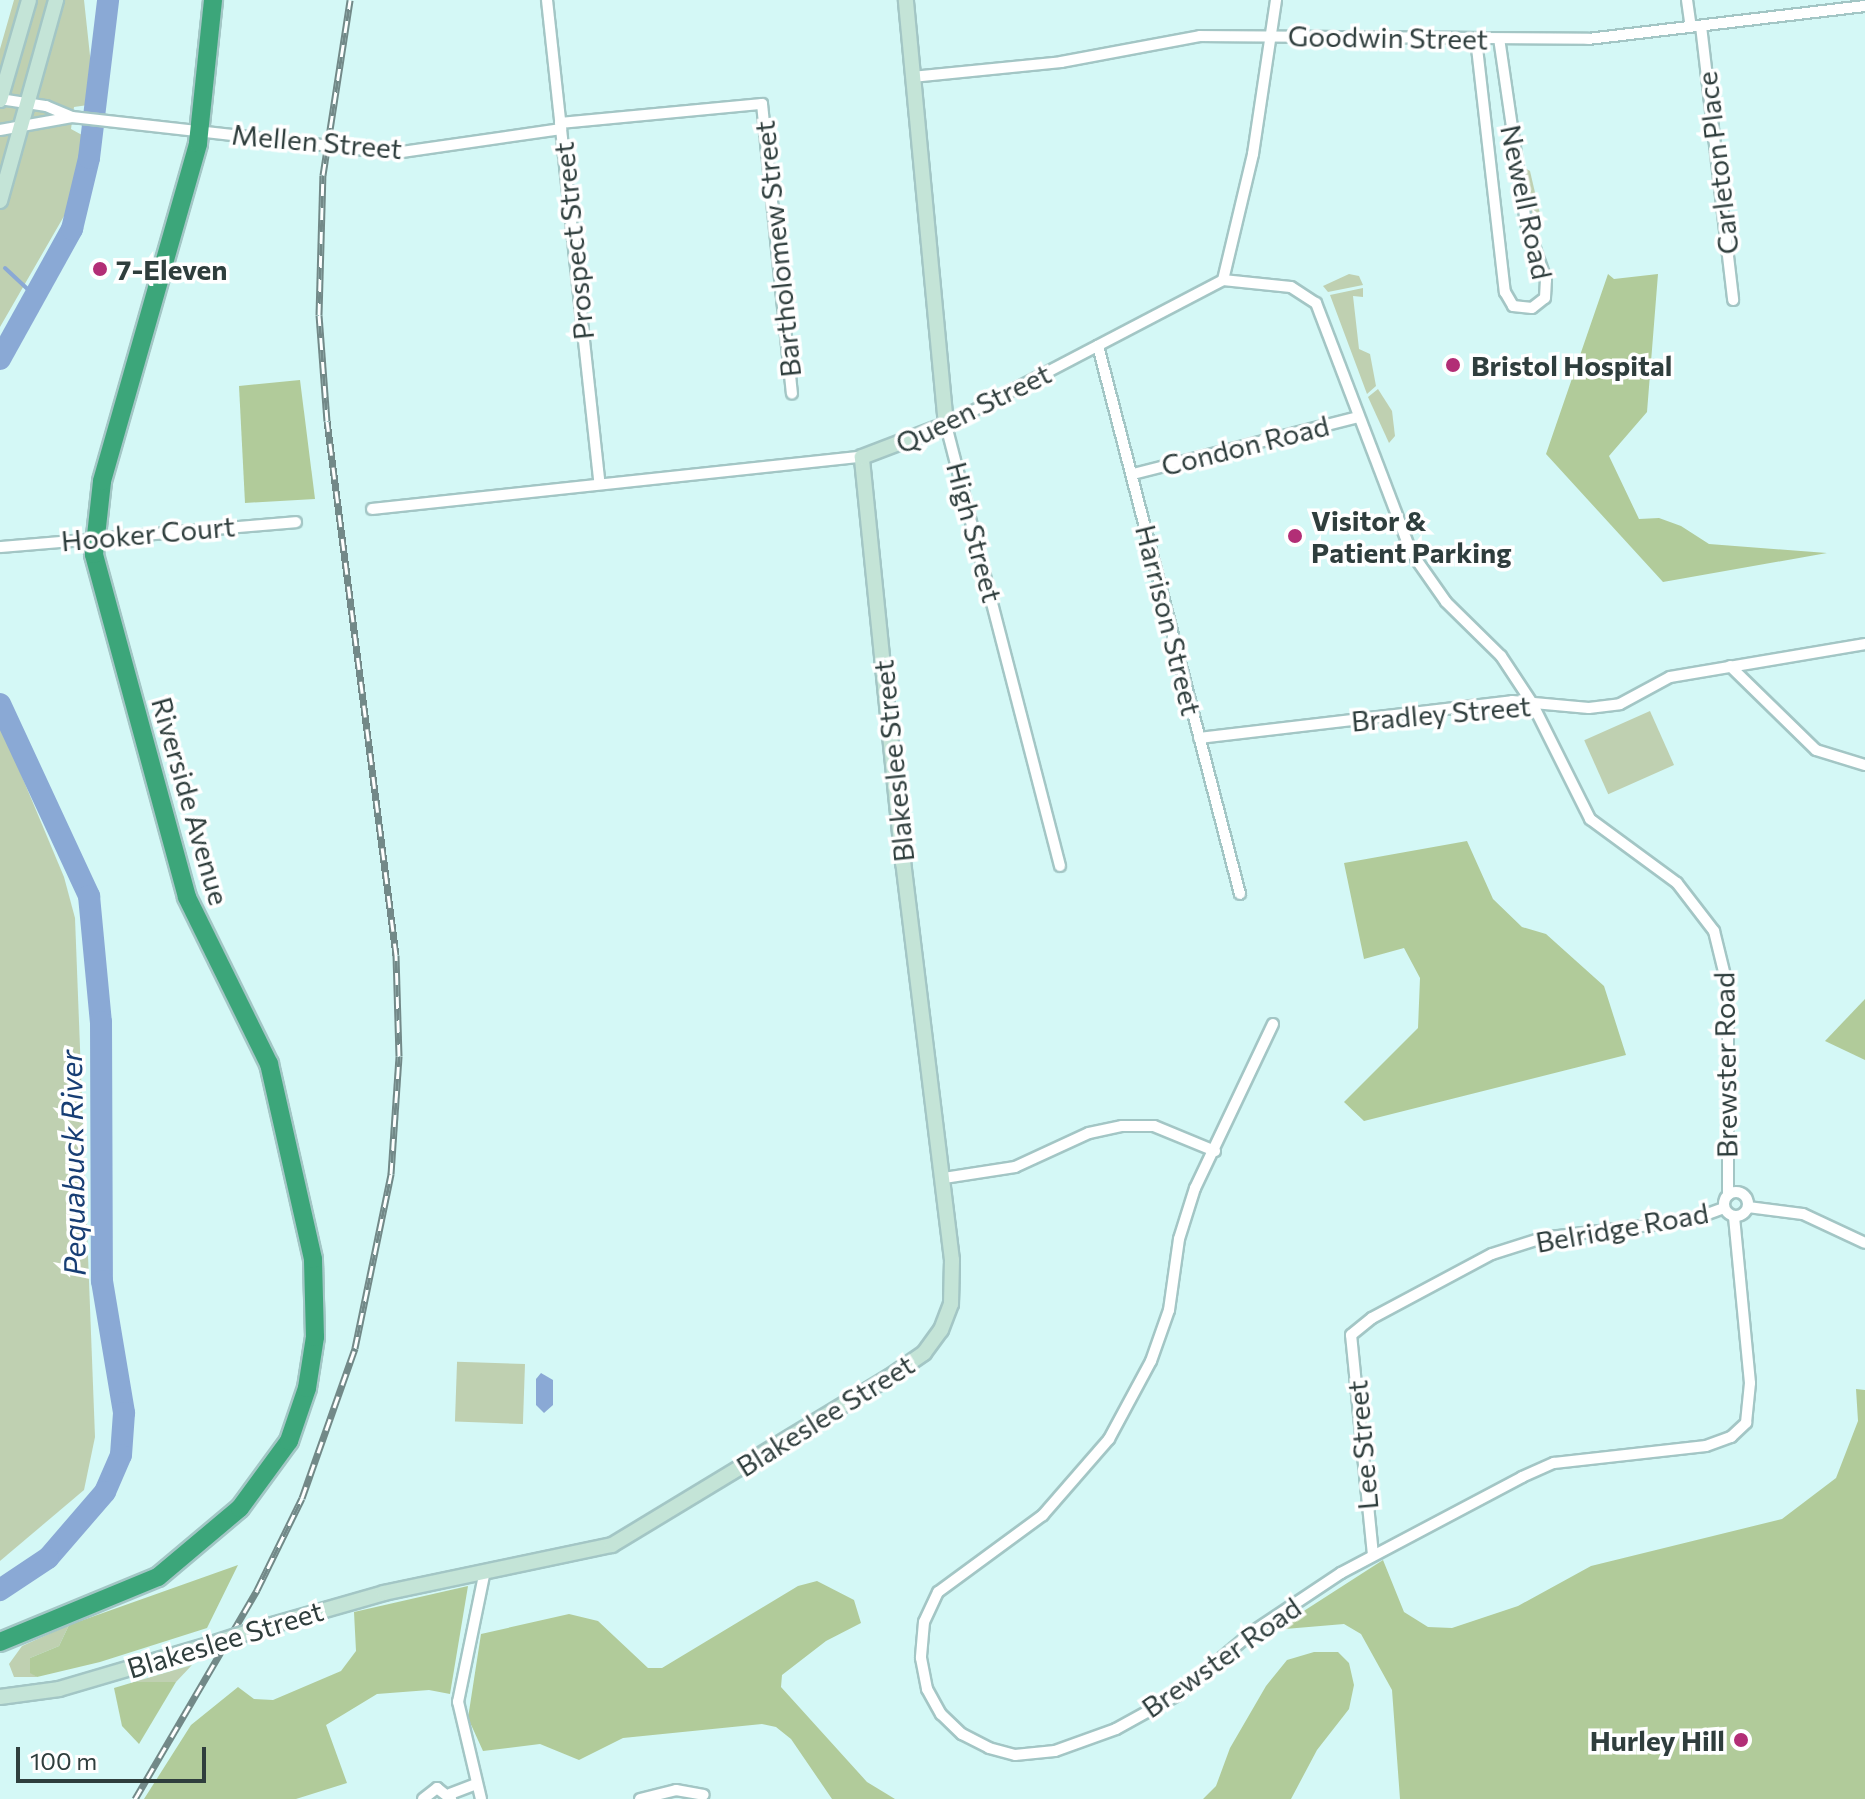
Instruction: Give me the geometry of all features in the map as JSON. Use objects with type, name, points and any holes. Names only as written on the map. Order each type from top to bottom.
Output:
[{"type":"highway","name":"Riverside Avenue","points":[[0,1642],[158,1577],[227,1520],[260,1486],[289,1441],[307,1388],[315,1337],[313,1259],[269,1064],[187,897],[103,595],[93,537],[102,481],[199,130],[213,0]]},
{"type":"street","points":[[0,100],[29,0]]},
{"type":"street","points":[[0,201],[56,0]]},
{"type":"street","name":"Prospect Street","points":[[547,0],[599,482]]},
{"type":"street","name":"High Street","points":[[906,0],[946,425],[1060,866]]},
{"type":"street","points":[[1223,280],[1253,154],[1276,0]]},
{"type":"street","name":"Carleton Place","points":[[1687,0],[1696,27],[1733,300]]},
{"type":"street","points":[[1864,6],[1865,14]]},
{"type":"street","name":"Goodwin Street","points":[[912,77],[1061,62],[1200,36],[1588,39],[1864,6]]},
{"type":"street","name":"Newell Road","points":[[1476,39],[1505,292],[1513,306],[1531,308],[1545,298],[1546,280],[1526,223],[1499,39]]},
{"type":"street","name":"Mellen Street","points":[[0,100],[28,102],[72,117],[395,153],[561,126],[762,104]]},
{"type":"street","name":"Bartholomew Street","points":[[762,104],[792,393]]},
{"type":"street","name":"Mellen Street","points":[[0,130],[72,117]]},
{"type":"street","name":"Queen Street","points":[[372,509],[599,482],[862,457],[946,425],[1223,280]]},
{"type":"street","name":"Brewster Road","points":[[1223,280],[1291,287],[1310,296],[1322,312],[1358,417],[1411,552],[1446,602],[1501,656],[1532,703],[1590,819],[1677,883],[1717,939],[1728,988],[1728,1195],[1724,1208]]},
{"type":"street","name":"Harrison Street","points":[[1098,346],[1240,894]]},
{"type":"street","name":"Condon Road","points":[[1133,474],[1358,417]]},
{"type":"street","name":"Blakeslee Street","points":[[0,1697],[59,1689],[341,1603],[588,1551],[630,1537],[924,1353],[941,1330],[951,1304],[944,1178],[903,863],[862,457]]},
{"type":"street","name":"Hooker Court","points":[[0,547],[296,522]]},
{"type":"street","name":"Bradley Street","points":[[1199,738],[1532,703],[1589,708],[1620,704],[1670,677],[1865,644]]},
{"type":"street","points":[[1730,666],[1816,750],[1865,765]]},
{"type":"street","name":"Brewster Road","points":[[1273,1024],[1195,1188],[1179,1239],[1169,1310],[1151,1361],[1109,1439],[1043,1515],[938,1592],[924,1622],[921,1658],[927,1689],[941,1714],[962,1734],[989,1748],[1015,1755],[1055,1751],[1116,1729],[1176,1696],[1254,1631],[1373,1555],[1554,1463],[1706,1446],[1731,1437],[1746,1423],[1750,1383],[1734,1217]]},
{"type":"street","points":[[944,1178],[1015,1167],[1089,1133],[1122,1126],[1154,1126],[1215,1151]]},
{"type":"street","points":[[1724,1208],[1734,1217],[1748,1207],[1741,1193],[1728,1195]]},
{"type":"street","name":"Belridge Road","points":[[1748,1207],[1803,1214],[1865,1243]]},
{"type":"street","name":"Belridge Road","points":[[1351,1335],[1372,1318],[1505,1250],[1542,1238],[1691,1220],[1724,1208]]},
{"type":"street","name":"Lee Street","points":[[1351,1335],[1373,1555]]},
{"type":"street","points":[[481,1799],[458,1702],[485,1571]]},
{"type":"street","points":[[423,1799],[435,1788],[450,1797],[476,1784]]},
{"type":"street","points":[[640,1799],[676,1790],[704,1795]]},
{"type":"green space","points":[[14,0],[84,0],[92,74],[88,105],[74,107],[71,129],[82,135],[71,204],[0,327],[0,49]]},
{"type":"green space","points":[[1514,169],[1530,171],[1543,227],[1516,191]]},
{"type":"green space","points":[[1349,274],[1359,276],[1363,285],[1328,292],[1323,286]]},
{"type":"green space","points":[[1608,274],[1614,279],[1658,274],[1647,412],[1609,456],[1639,519],[1659,518],[1681,526],[1709,544],[1827,553],[1663,582],[1546,454]]},
{"type":"green space","points":[[1363,288],[1363,297],[1353,296],[1359,349],[1370,354],[1376,386],[1367,394],[1330,295]]},
{"type":"green space","points":[[300,380],[315,499],[245,503],[239,386]]},
{"type":"green space","points":[[1378,389],[1392,411],[1395,436],[1389,443],[1368,397]]},
{"type":"green space","points":[[1650,711],[1674,765],[1608,794],[1584,740]]},
{"type":"green space","points":[[0,724],[64,877],[75,918],[95,1437],[84,1490],[0,1561]]},
{"type":"green space","points":[[1467,841],[1493,899],[1522,927],[1546,934],[1604,986],[1626,1055],[1364,1121],[1344,1102],[1418,1028],[1420,978],[1404,948],[1364,959],[1344,863]]},
{"type":"green space","points":[[1865,999],[1865,1060],[1825,1041]]},
{"type":"green space","points":[[457,1362],[525,1364],[523,1424],[455,1422]]},
{"type":"green space","points":[[1856,1389],[1865,1390],[1865,1799],[1400,1799],[1392,1690],[1361,1634],[1344,1624],[1285,1629],[1282,1625],[1383,1560],[1404,1612],[1428,1627],[1452,1628],[1518,1606],[1591,1566],[1782,1519],[1836,1478],[1858,1421]]},
{"type":"green space","points":[[238,1565],[207,1628],[100,1662],[37,1677],[30,1673],[30,1658],[59,1646],[69,1625]]},
{"type":"green space","points":[[817,1581],[854,1600],[861,1623],[826,1641],[782,1675],[781,1687],[867,1782],[895,1799],[832,1799],[791,1739],[776,1727],[762,1724],[623,1738],[579,1760],[540,1744],[483,1751],[468,1718],[481,1634],[569,1614],[598,1621],[648,1668],[662,1668],[798,1586]]},
{"type":"green space","points":[[468,1586],[450,1694],[429,1690],[377,1694],[326,1725],[347,1783],[296,1799],[144,1799],[191,1725],[238,1687],[254,1699],[273,1700],[341,1671],[356,1651],[354,1612]]},
{"type":"green space","points":[[69,1625],[59,1646],[30,1658],[30,1672],[37,1677],[14,1677],[9,1664],[22,1646]]},
{"type":"green space","points":[[1314,1652],[1338,1652],[1349,1663],[1354,1685],[1349,1709],[1317,1750],[1291,1799],[1203,1799],[1216,1786],[1230,1748],[1266,1686],[1287,1660]]},
{"type":"green space","points":[[192,1665],[176,1682],[134,1682]]},
{"type":"green space","points":[[134,1682],[176,1682],[139,1744],[122,1726],[114,1688]]},
{"type":"water","points":[[541,1373],[553,1380],[553,1405],[544,1413],[536,1405],[536,1379]]},
{"type":"waterway","name":"Pequabuck River","points":[[0,359],[72,229],[89,158],[108,0]]},
{"type":"waterway","points":[[5,268],[35,296]]},
{"type":"waterway","name":"Pequabuck River","points":[[0,704],[89,896],[101,1022],[102,1281],[124,1413],[121,1455],[105,1492],[48,1558],[0,1590]]},
{"type":"railway","points":[[135,1799],[257,1590],[302,1498],[355,1348],[391,1174],[399,1056],[396,955],[327,421],[319,315],[323,175],[350,0]]},
{"type":"place","name":"7-Eleven","points":[[100,269]]},
{"type":"place","name":"Bristol Hospital","points":[[1453,365]]},
{"type":"place","name":"Visitor & Patient Parking","points":[[1295,536]]},
{"type":"place","name":"Hurley Hill","points":[[1741,1740]]}]
